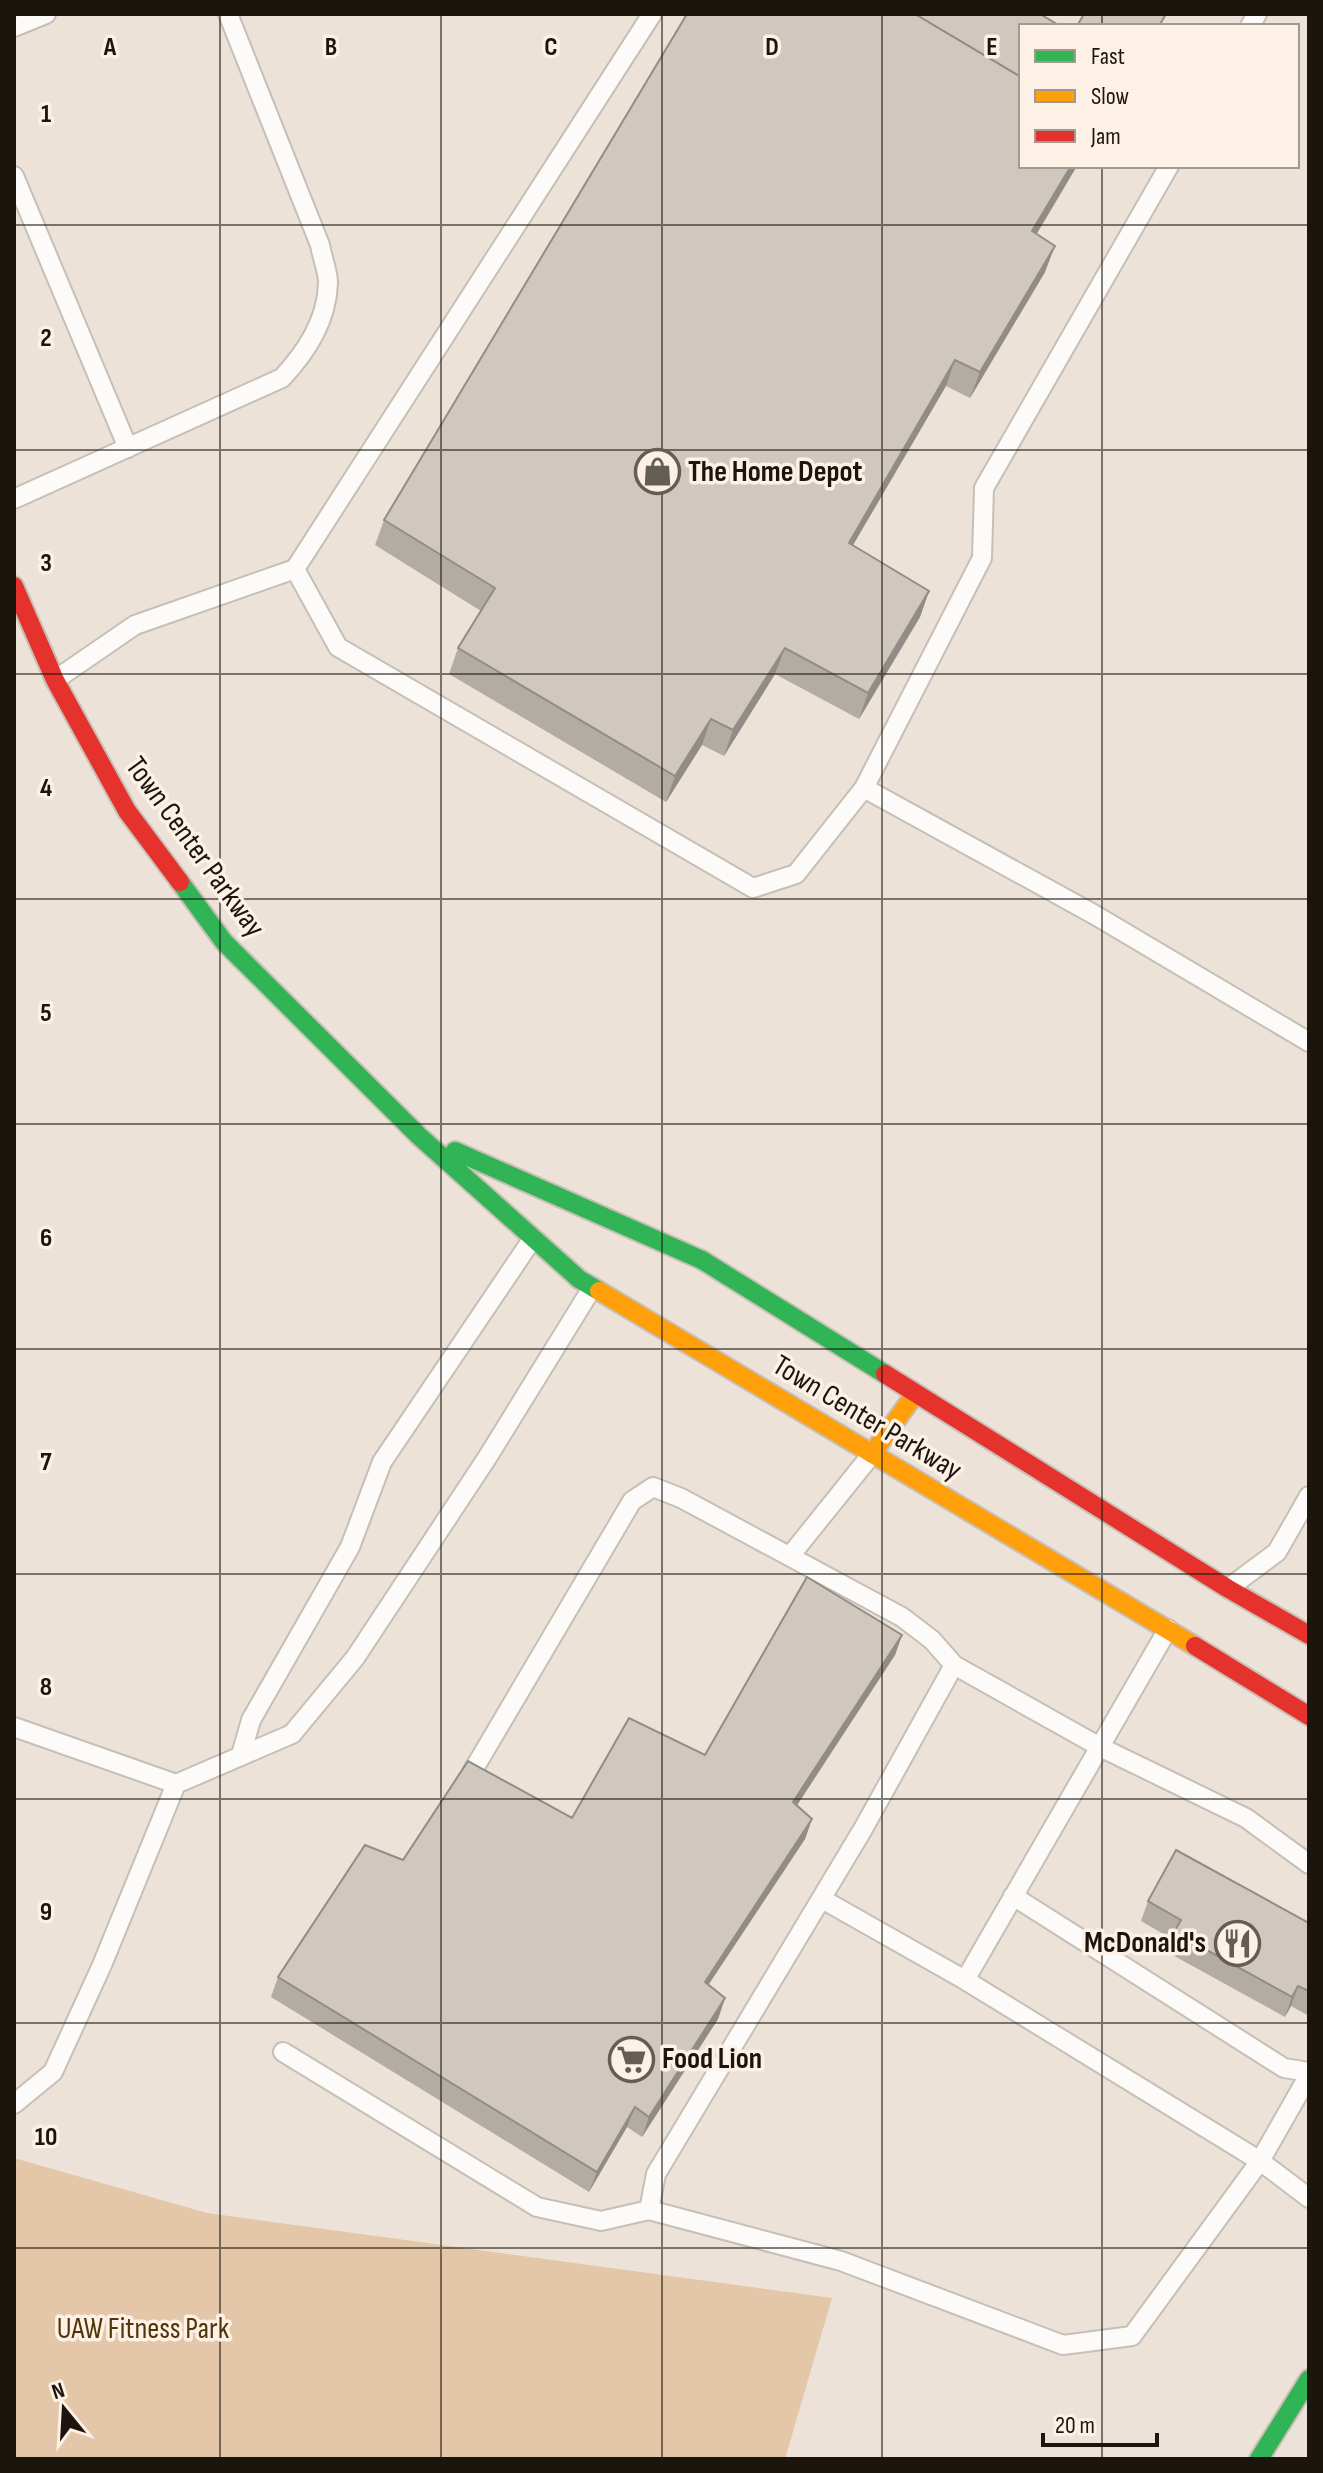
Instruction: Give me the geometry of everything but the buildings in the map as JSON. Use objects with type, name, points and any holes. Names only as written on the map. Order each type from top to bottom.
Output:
[{"type":"street","name":"Town Center Parkway","points":[[14,586],[55,680],[127,811],[224,942],[419,1136],[579,1279],[1168,1629],[1201,1642],[1309,1716]]},
{"type":"street","name":"Town Center Parkway","points":[[419,1136],[702,1260],[1224,1594],[1309,1635]]},
{"type":"street","points":[[872,1454],[915,1394]]},
{"type":"street","points":[[1259,2459],[1309,2379]]},
{"type":"lane","points":[[14,27],[46,14]]},
{"type":"lane","points":[[14,499],[282,378],[305,353],[320,320],[328,282],[320,245],[228,14]]},
{"type":"lane","points":[[55,680],[135,625],[295,569],[652,14]]},
{"type":"lane","points":[[295,569],[338,647],[753,888],[796,874],[864,788],[982,558],[984,488],[1168,168]]},
{"type":"lane","points":[[14,176],[128,448]]},
{"type":"lane","points":[[864,788],[1095,915],[1309,1042]]},
{"type":"lane","points":[[241,1755],[251,1720],[350,1547],[382,1462],[533,1238]]},
{"type":"lane","points":[[14,1727],[176,1784],[292,1734],[355,1658],[487,1458],[593,1287]]},
{"type":"lane","points":[[790,1556],[872,1454]]},
{"type":"lane","points":[[472,1772],[632,1501],[653,1487],[681,1498],[902,1617],[932,1640],[954,1665],[1100,1747],[1246,1818],[1309,1864]]},
{"type":"lane","points":[[1224,1594],[1277,1552],[1309,1496]]},
{"type":"lane","points":[[965,1980],[1168,1629]]},
{"type":"lane","points":[[649,2210],[656,2174],[822,1899],[954,1665]]},
{"type":"lane","points":[[14,2104],[53,2072],[102,1965],[176,1784]]},
{"type":"lane","points":[[283,2052],[537,2207],[601,2221],[649,2210],[841,2261],[1063,2345],[1132,2336],[1260,2161],[1309,2074],[1284,2068],[1013,1896]]},
{"type":"lane","points":[[822,1899],[965,1980],[1260,2161],[1309,2198]]},
{"type":"green space","name":"UAW Fitness Park","points":[[14,2158],[207,2213],[832,2298],[785,2459],[14,2459]]},
{"type":"traffic: fast","points":[[180,882],[224,942],[419,1136],[579,1279],[599,1291]]},
{"type":"traffic: fast","points":[[455,1151],[702,1260],[885,1374]]},
{"type":"traffic: fast","points":[[1259,2459],[1309,2379]]},
{"type":"traffic: slow","points":[[599,1291],[1195,1646]]},
{"type":"traffic: slow","points":[[872,1454],[915,1394]]},
{"type":"traffic: jam","points":[[14,586],[55,680],[127,811],[180,882]]},
{"type":"traffic: jam","points":[[885,1374],[1227,1588],[1309,1635]]},
{"type":"traffic: jam","points":[[1195,1646],[1309,1716]]},
{"type":"place","name":"The Home Depot","points":[[657,472]]},
{"type":"place","name":"McDonald's","points":[[1237,1943]]},
{"type":"place","name":"Food Lion","points":[[631,2059]]}]
